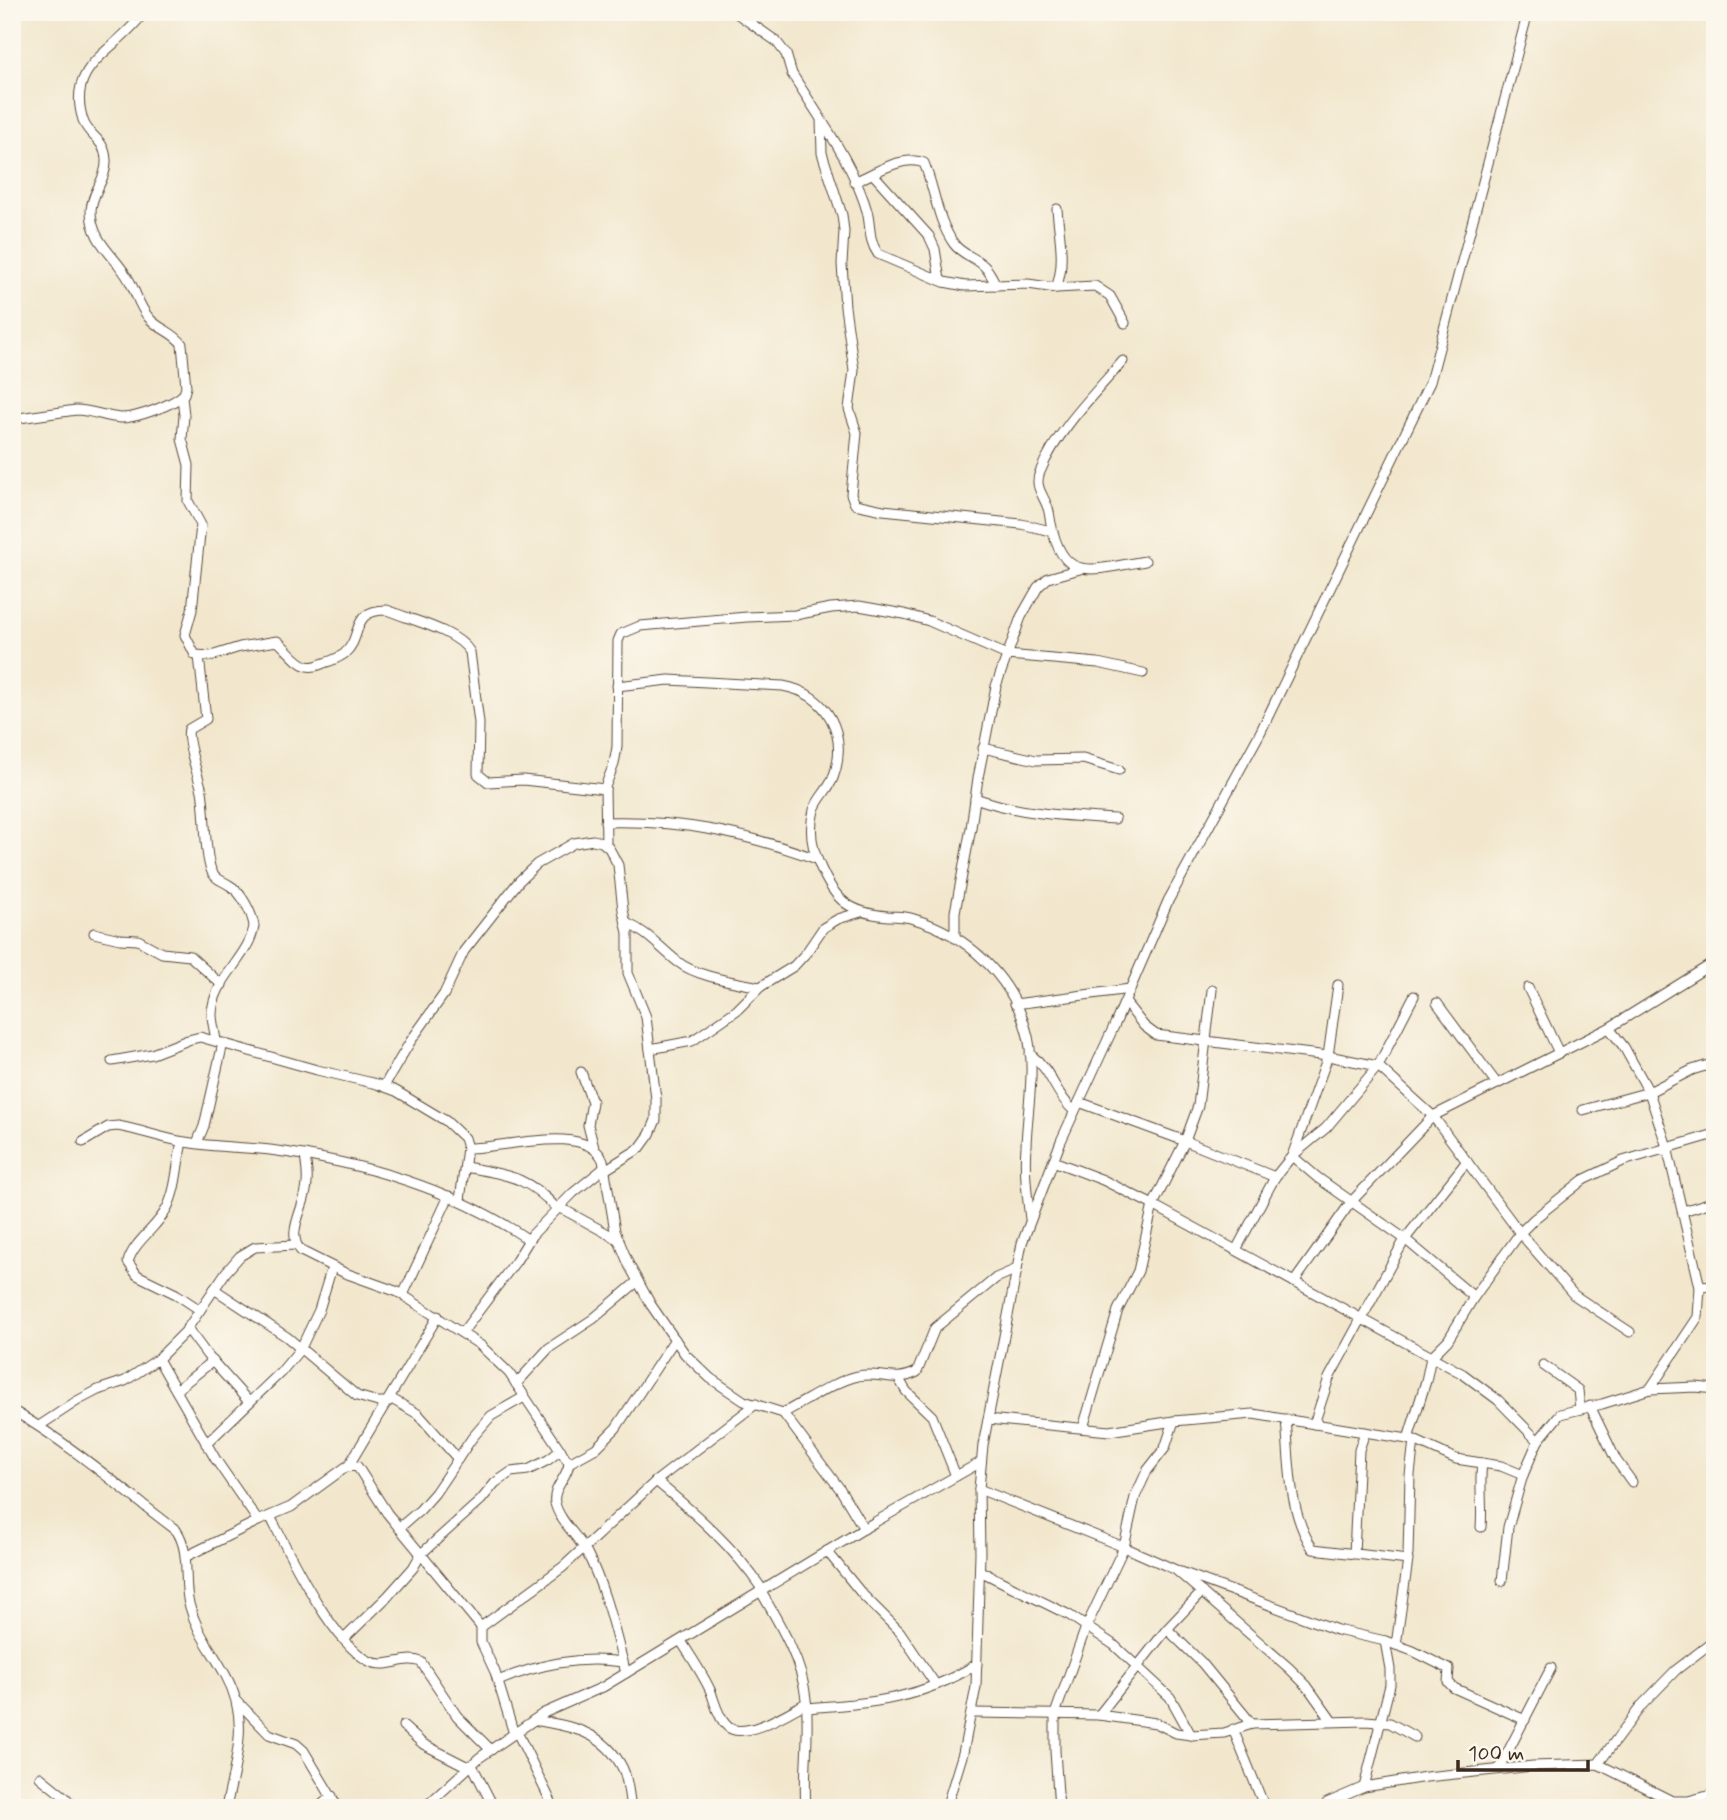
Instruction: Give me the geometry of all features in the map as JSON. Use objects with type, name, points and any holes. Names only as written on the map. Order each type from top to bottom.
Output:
[{"type":"street","points":[[144,12],[125,34],[88,67],[80,90],[80,107],[84,125],[100,141],[106,157],[104,175],[91,212],[98,236],[108,255],[131,283],[149,318],[182,344],[186,387],[182,397],[182,439],[190,465],[188,501],[201,524],[192,610],[185,635],[190,648],[199,656],[277,641],[304,665],[312,667],[344,653],[350,647],[358,623],[364,615],[387,610],[442,632],[467,646],[479,723],[478,774],[482,779],[488,782],[523,780],[605,789]]},
{"type":"street","points":[[734,12],[776,41],[790,60],[792,75],[847,163],[867,210],[870,236],[877,254],[940,280],[965,286],[1094,286],[1110,296],[1125,323]]},
{"type":"street","points":[[946,1808],[972,1713],[976,1664],[981,1462],[1022,1243],[1074,1111],[1168,901],[1260,733],[1430,382],[1528,12]]},
{"type":"street","points":[[821,119],[822,153],[842,215],[844,231],[842,264],[845,307],[854,370],[849,409],[857,433],[851,494],[855,504],[883,510],[1021,524],[1051,531]]},
{"type":"street","points":[[855,182],[901,162],[915,159],[923,163],[933,185],[939,214],[948,234],[956,247],[986,268],[996,285]]},
{"type":"street","points":[[873,174],[929,236],[940,280]]},
{"type":"street","points":[[1056,288],[1062,272],[1057,209]]},
{"type":"street","points":[[1080,569],[1064,556],[1051,531],[1049,510],[1038,485],[1038,476],[1062,435],[1123,361]]},
{"type":"street","points":[[12,419],[76,410],[119,418],[134,416],[182,397]]},
{"type":"street","points":[[955,938],[955,912],[983,748],[996,686],[1021,617],[1038,587],[1048,578],[1080,569],[1093,571],[1145,561]]},
{"type":"street","points":[[462,1333],[529,1240],[558,1208],[573,1192],[640,1148],[656,1120],[646,1017],[628,973],[626,923],[618,865],[606,844],[605,789],[617,747],[618,641],[621,634],[627,630],[652,625],[795,615],[859,606],[929,621],[1007,655],[1098,663],[1143,673]]},
{"type":"street","points":[[197,1143],[204,1126],[219,1042],[212,1014],[214,1002],[248,943],[254,926],[237,891],[219,881],[209,862],[203,795],[187,737],[189,729],[206,719],[199,656]]},
{"type":"street","points":[[617,686],[669,680],[760,684],[799,689],[820,704],[835,723],[837,746],[834,776],[814,810],[812,839],[817,859],[830,886],[852,909],[912,918],[955,938],[980,955],[1000,978],[1016,1004],[1027,1030],[1030,1054],[1024,1179],[1030,1220]]},
{"type":"street","points":[[983,748],[1035,760],[1083,759],[1119,770]]},
{"type":"street","points":[[975,798],[999,807],[1035,814],[1115,819]]},
{"type":"street","points":[[605,822],[688,824],[747,836],[817,859]]},
{"type":"street","points":[[384,1086],[410,1042],[444,995],[464,951],[519,881],[537,864],[574,843],[593,840],[606,844]]},
{"type":"street","points":[[650,1049],[692,1041],[737,1010],[760,987],[794,966],[823,928],[838,919],[861,912]]},
{"type":"street","points":[[626,923],[649,935],[678,962],[693,971],[760,987]]},
{"type":"street","points":[[94,933],[138,940],[162,953],[190,956],[222,985]]},
{"type":"street","points":[[1294,1282],[1351,1202],[1433,1116],[1609,1028],[1715,962]]},
{"type":"street","points":[[1292,1156],[1328,1056],[1338,985]]},
{"type":"street","points":[[1528,988],[1559,1053]]},
{"type":"street","points":[[1016,1004],[1130,989]]},
{"type":"street","points":[[1083,1428],[1118,1310],[1138,1271],[1153,1205],[1185,1141],[1198,1106],[1212,990]]},
{"type":"street","points":[[1236,1250],[1275,1177],[1292,1156],[1326,1128],[1378,1066],[1414,996]]},
{"type":"street","points":[[1125,1002],[1144,1026],[1156,1035],[1328,1056],[1378,1066],[1433,1116],[1520,1233],[1574,1295],[1630,1332]]},
{"type":"street","points":[[1437,1003],[1497,1084]]},
{"type":"street","points":[[1609,1028],[1624,1047],[1649,1092],[1667,1147],[1700,1287],[1698,1317],[1650,1389]]},
{"type":"street","points":[[112,1061],[152,1054],[200,1037],[384,1086],[446,1121],[464,1138],[467,1148],[466,1167],[460,1200]]},
{"type":"street","points":[[1030,1054],[1046,1067],[1059,1095],[1074,1111]]},
{"type":"street","points":[[1583,1110],[1649,1092],[1692,1070],[1715,1063]]},
{"type":"street","points":[[581,1072],[592,1102],[588,1125],[594,1148]]},
{"type":"street","points":[[1079,1101],[1275,1177]]},
{"type":"street","points":[[83,1142],[108,1127],[118,1126],[181,1142],[305,1155],[384,1173],[460,1200],[529,1240]]},
{"type":"street","points":[[1408,1555],[1411,1440],[1431,1357],[1448,1340],[1474,1297],[1520,1233],[1583,1180],[1623,1161],[1715,1134]]},
{"type":"street","points":[[467,1148],[563,1139],[594,1148],[599,1153],[605,1169],[610,1208],[619,1240],[651,1306],[685,1354],[710,1378],[744,1401],[783,1413],[840,1489],[864,1529]]},
{"type":"street","points":[[181,1142],[168,1207],[159,1222],[130,1255],[128,1262],[137,1275],[176,1294],[200,1310]]},
{"type":"street","points":[[305,1155],[308,1185],[294,1234],[296,1245],[301,1251],[332,1267],[403,1295],[480,1345],[509,1373],[561,1450],[569,1463],[569,1471],[555,1493],[555,1503],[584,1549],[601,1587],[626,1673]]},
{"type":"street","points":[[1292,1156],[1351,1202],[1405,1239],[1474,1297]]},
{"type":"street","points":[[1053,1161],[1104,1180],[1153,1205],[1463,1374],[1498,1400],[1538,1441]]},
{"type":"street","points":[[1314,1424],[1329,1378],[1405,1239],[1467,1161]]},
{"type":"street","points":[[466,1167],[522,1180],[545,1195],[558,1208],[619,1240]]},
{"type":"street","points":[[403,1295],[449,1196]]},
{"type":"street","points":[[1683,1211],[1715,1201]]},
{"type":"street","points":[[39,1426],[77,1401],[125,1381],[158,1359],[187,1328],[240,1256],[256,1247],[296,1245]]},
{"type":"street","points":[[206,1444],[281,1372],[301,1348],[320,1310],[332,1267]]},
{"type":"street","points":[[783,1413],[855,1376],[874,1374],[900,1379],[917,1372],[931,1334],[940,1323],[996,1278],[1017,1269]]},
{"type":"street","points":[[516,1384],[550,1348],[593,1318],[638,1281]]},
{"type":"street","points":[[1700,1287],[1715,1286]]},
{"type":"street","points":[[214,1289],[301,1348],[357,1396],[378,1402],[389,1400],[418,1414],[458,1459]]},
{"type":"street","points":[[185,1557],[291,1507],[349,1465],[438,1316]]},
{"type":"street","points":[[187,1328],[249,1402]]},
{"type":"street","points":[[569,1463],[596,1448],[616,1428],[675,1339]]},
{"type":"street","points":[[158,1359],[206,1444],[258,1521]]},
{"type":"street","points":[[176,1390],[213,1361]]},
{"type":"street","points":[[1543,1365],[1578,1390],[1585,1408],[1632,1482]]},
{"type":"street","points":[[900,1379],[906,1391],[932,1416],[956,1476]]},
{"type":"street","points":[[1502,1581],[1508,1527],[1523,1475],[1538,1441],[1560,1413],[1650,1389],[1696,1387],[1715,1390]]},
{"type":"street","points":[[399,1528],[435,1493],[491,1416],[524,1397]]},
{"type":"street","points":[[481,1628],[584,1549],[656,1481],[756,1404]]},
{"type":"street","points":[[17,1413],[82,1455],[176,1530],[183,1539],[186,1592],[192,1616],[202,1639],[226,1676],[235,1699],[239,1731],[238,1755],[226,1808]]},
{"type":"street","points":[[988,1419],[1109,1431],[1174,1421],[1253,1414],[1411,1440],[1456,1459],[1501,1466],[1523,1475]]},
{"type":"street","points":[[1286,1419],[1295,1509],[1306,1539],[1313,1549],[1408,1560],[1396,1645]]},
{"type":"street","points":[[1059,1808],[1055,1714],[1086,1627],[1124,1547],[1135,1497],[1147,1471],[1165,1448],[1174,1421]]},
{"type":"street","points":[[1354,1554],[1359,1450],[1365,1432]]},
{"type":"street","points":[[344,1639],[388,1597],[421,1554],[481,1500],[495,1483],[510,1472],[528,1470],[548,1460],[561,1450]]},
{"type":"street","points":[[424,1808],[472,1765],[534,1720],[626,1673],[761,1590],[981,1462]]},
{"type":"street","points":[[1481,1527],[1483,1502],[1479,1484],[1482,1463]]},
{"type":"street","points":[[349,1465],[357,1466],[387,1513],[481,1628],[481,1642],[498,1681],[515,1733],[554,1808]]},
{"type":"street","points":[[656,1481],[718,1535],[745,1563],[793,1653],[807,1705],[804,1780],[806,1808]]},
{"type":"street","points":[[979,1489],[1176,1570],[1337,1630],[1396,1645],[1449,1669],[1448,1682],[1454,1688],[1525,1720]]},
{"type":"street","points":[[270,1516],[298,1569],[353,1651],[374,1663],[385,1665],[407,1660],[421,1662],[457,1716],[491,1750]]},
{"type":"street","points":[[827,1551],[862,1594],[900,1632],[936,1685]]},
{"type":"street","points":[[1176,1570],[1289,1668],[1307,1686],[1332,1721]]},
{"type":"street","points":[[979,1571],[1069,1615],[1114,1645],[1170,1697],[1191,1735]]},
{"type":"street","points":[[1099,1715],[1167,1629],[1202,1592]]},
{"type":"street","points":[[1167,1629],[1202,1663],[1252,1724]]},
{"type":"street","points":[[681,1640],[710,1691],[721,1717],[727,1727],[733,1730],[757,1727],[807,1705],[862,1705],[894,1699],[953,1679],[976,1664]]},
{"type":"street","points":[[1598,1764],[1642,1705],[1676,1670],[1715,1640]]},
{"type":"street","points":[[1364,1787],[1390,1685],[1385,1641]]},
{"type":"street","points":[[498,1681],[566,1661],[589,1659],[623,1662]]},
{"type":"street","points":[[1499,1769],[1551,1668]]},
{"type":"street","points":[[235,1699],[269,1734],[296,1744],[304,1751],[338,1808]]},
{"type":"street","points":[[972,1713],[1099,1715],[1156,1723],[1191,1735],[1224,1733],[1252,1724],[1381,1722],[1390,1723],[1415,1737]]},
{"type":"street","points":[[534,1720],[583,1730],[596,1738],[624,1770],[631,1808]]},
{"type":"street","points":[[403,1726],[423,1744],[466,1766],[472,1765]]},
{"type":"street","points":[[1233,1729],[1265,1808]]},
{"type":"street","points":[[1327,1802],[1364,1787],[1426,1777],[1533,1766],[1598,1764],[1672,1801],[1688,1801],[1715,1794]]},
{"type":"street","points":[[472,1765],[494,1808]]},
{"type":"street","points":[[40,1777],[74,1808]]},
{"type":"street","points":[[318,1808],[332,1796]]}]
